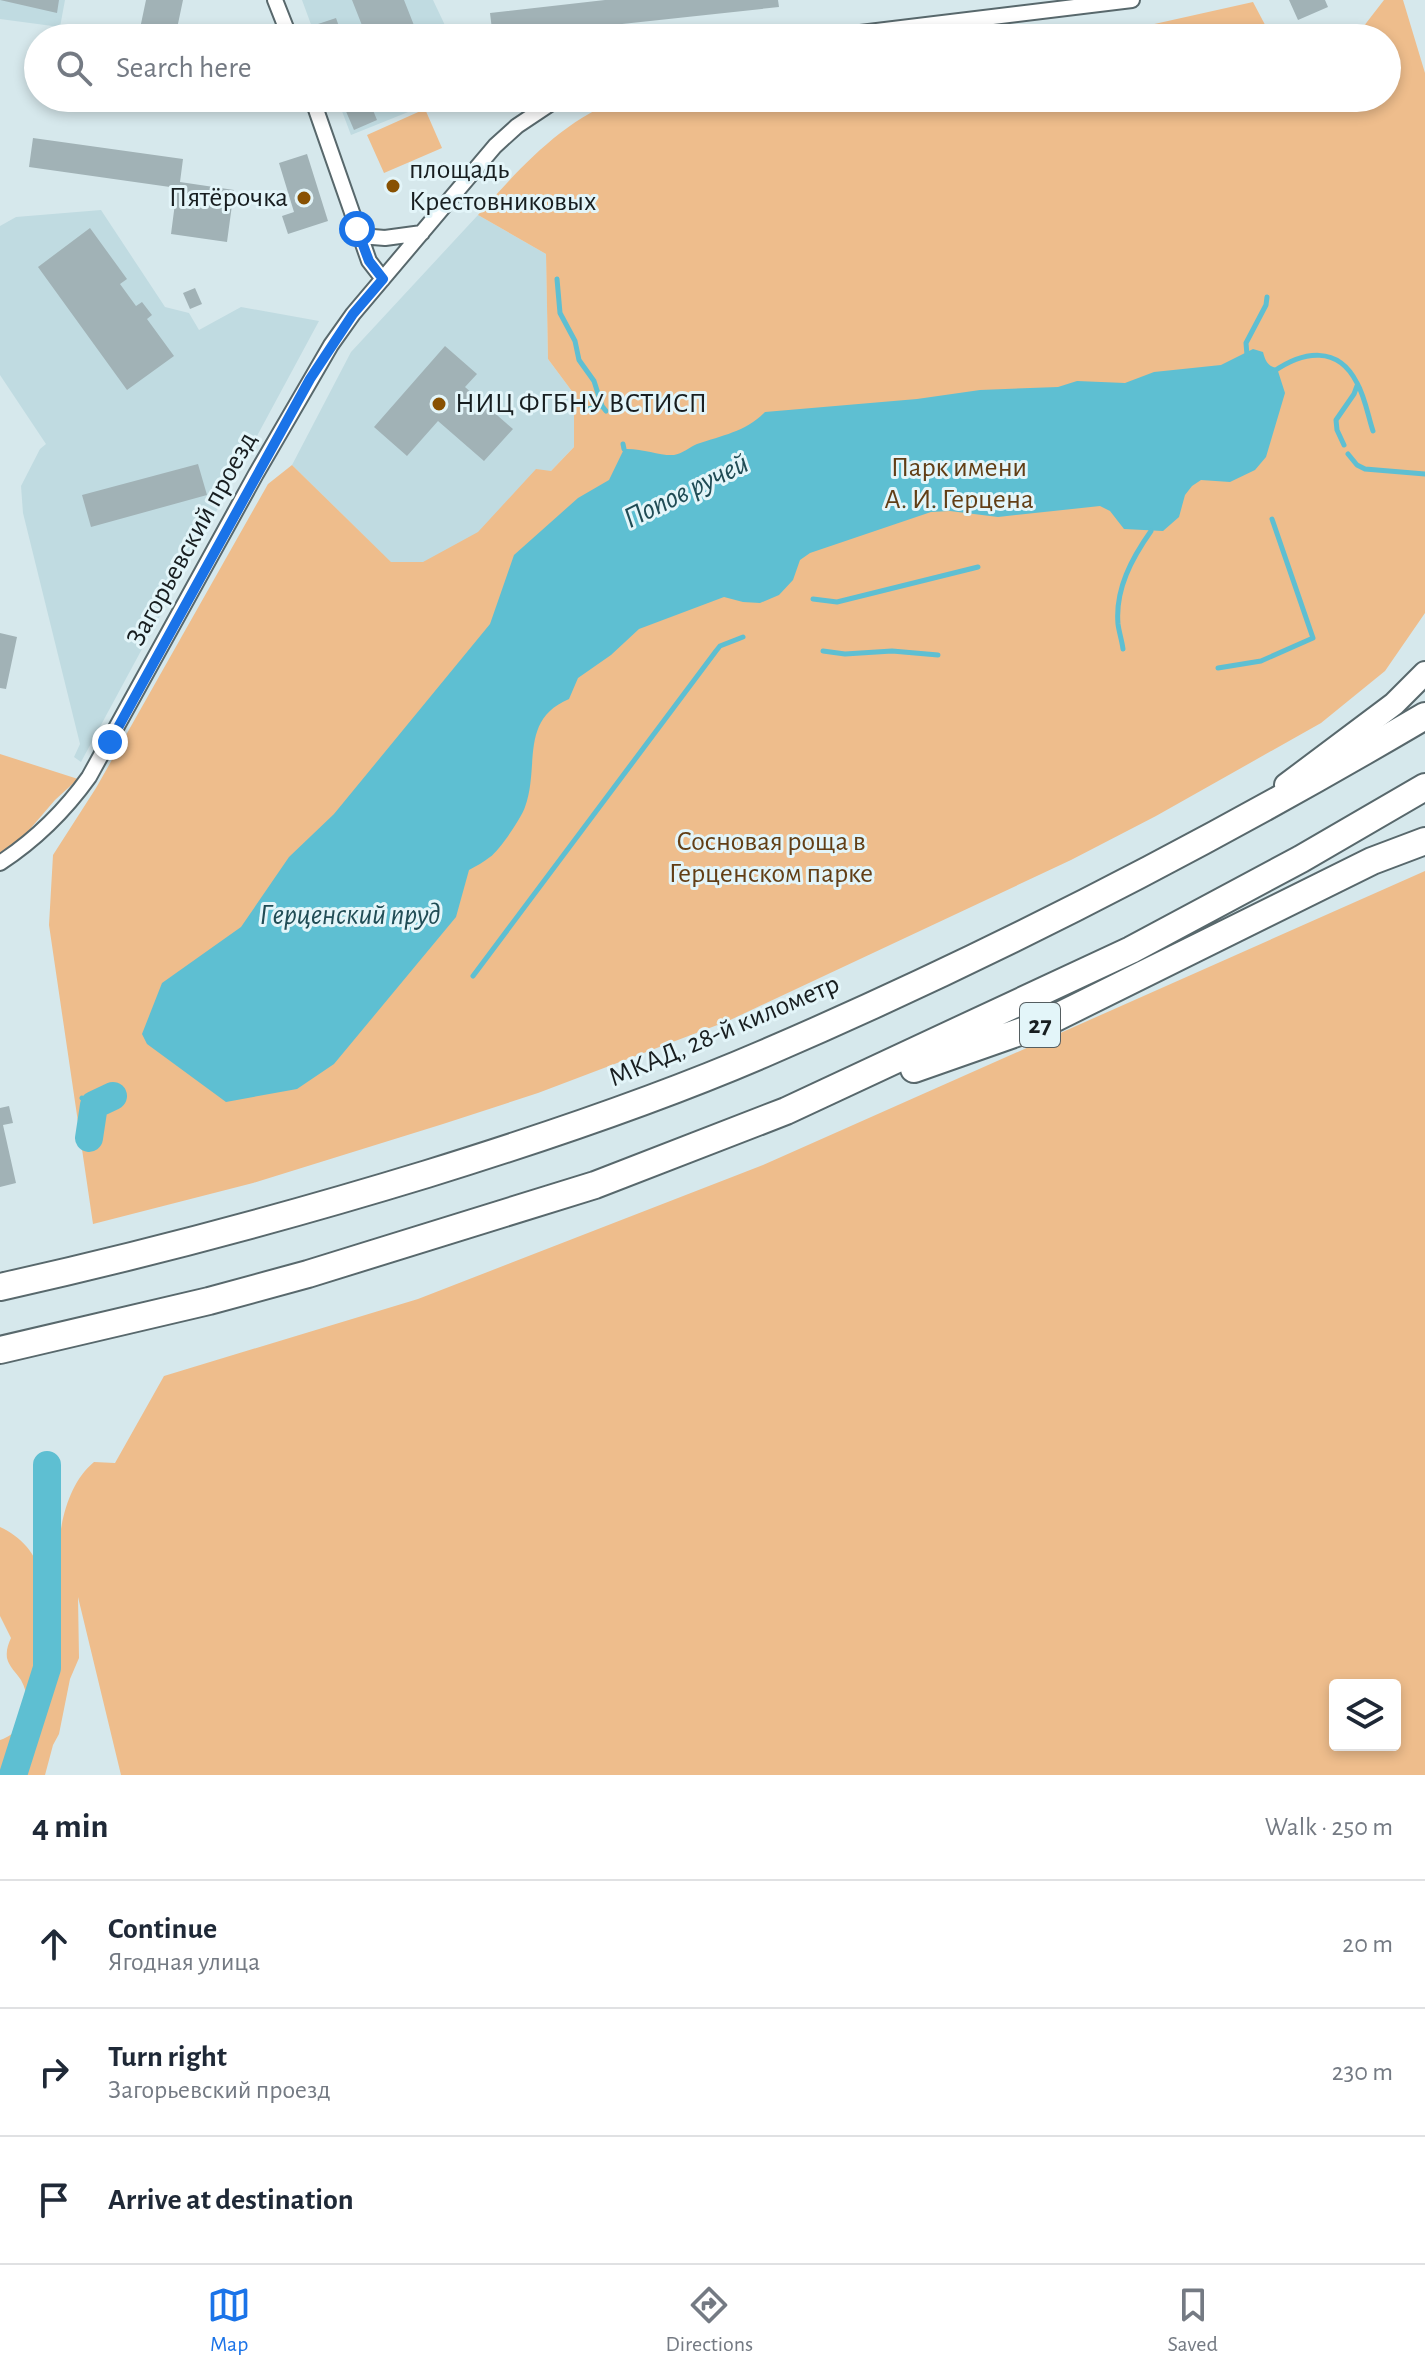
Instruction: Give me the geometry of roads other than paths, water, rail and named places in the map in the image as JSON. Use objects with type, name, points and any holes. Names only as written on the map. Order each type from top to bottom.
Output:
[{"type":"highway","name":"МКАД, 28-й километр","points":[[0,1287],[291,1215],[574,1127],[762,1055],[1038,927],[1188,851],[1425,716]]},
{"type":"highway","points":[[0,1350],[209,1301],[308,1274],[595,1185],[691,1149],[786,1111],[1131,950],[1289,866],[1425,787]]},
{"type":"highway","name":"27","points":[[691,1149],[1045,1023],[1372,861],[1425,841]]},
{"type":"main road","points":[[1188,851],[1284,786],[1382,713],[1425,673]]},
{"type":"main road","points":[[1372,861],[1425,828]]},
{"type":"street","points":[[275,0],[284,24]]},
{"type":"street","points":[[934,24],[1132,0]]},
{"type":"street","points":[[317,112],[369,261],[383,279]]},
{"type":"street","name":"Загорьевский проезд","points":[[0,863],[48,826],[89,777],[310,379],[345,324],[495,146],[538,112]]},
{"type":"street","points":[[360,236],[385,238],[422,233]]},
{"type":"water","name":"Герценский пруд","points":[[1253,349],[1263,352],[1267,363],[1277,368],[1285,393],[1266,457],[1255,470],[1230,482],[1201,480],[1192,486],[1185,495],[1179,517],[1163,531],[1124,529],[1110,511],[1100,506],[998,517],[950,511],[931,512],[810,553],[800,560],[793,580],[779,595],[760,603],[724,597],[639,629],[611,655],[578,678],[569,699],[553,708],[543,719],[537,732],[523,812],[494,854],[469,870],[456,917],[334,1064],[297,1089],[226,1102],[147,1044],[142,1034],[162,983],[241,927],[289,857],[334,814],[490,624],[514,555],[578,498],[609,480],[624,449],[677,454],[742,429],[765,412],[917,399],[980,390],[1058,387],[1077,381],[1125,383],[1154,372],[1221,365]]},
{"type":"waterway","points":[[557,279],[560,313],[575,341],[579,360],[594,381],[602,406]]},
{"type":"waterway","points":[[1247,355],[1246,343],[1266,305],[1267,297]]},
{"type":"waterway","name":"Попов ручей","points":[[1273,372],[1308,356],[1330,357],[1340,362],[1360,388],[1373,431]]},
{"type":"waterway","points":[[1344,445],[1336,420],[1357,386]]},
{"type":"waterway","points":[[583,410],[602,406],[606,411]]},
{"type":"waterway","points":[[623,444],[624,449]]},
{"type":"waterway","points":[[1348,454],[1365,469],[1425,474]]},
{"type":"waterway","points":[[1218,668],[1261,661],[1313,638],[1272,519]]},
{"type":"waterway","points":[[1123,649],[1118,624],[1119,598],[1131,563],[1151,531]]},
{"type":"waterway","points":[[813,599],[837,602],[978,567]]},
{"type":"waterway","points":[[473,976],[716,651],[720,646],[743,637]]},
{"type":"waterway","points":[[823,651],[938,655]]},
{"type":"waterway","points":[[89,1138],[94,1105],[113,1096]]},
{"type":"waterway","points":[[82,1098],[94,1105]]},
{"type":"waterway","points":[[13,1775],[47,1668],[47,1465]]},
{"type":"place","name":"площадь Крестовниковых","points":[[393,186]]},
{"type":"place","name":"Пятёрочка","points":[[304,198]]},
{"type":"place","name":"НИЦ ФГБНУ ВСТИСП","points":[[439,404]]},
{"type":"park label","name":"Парк имени А. И. Герцена","points":[[959,484]]},
{"type":"park label","name":"Сосновая роща в Герценском парке","points":[[771,858]]}]
